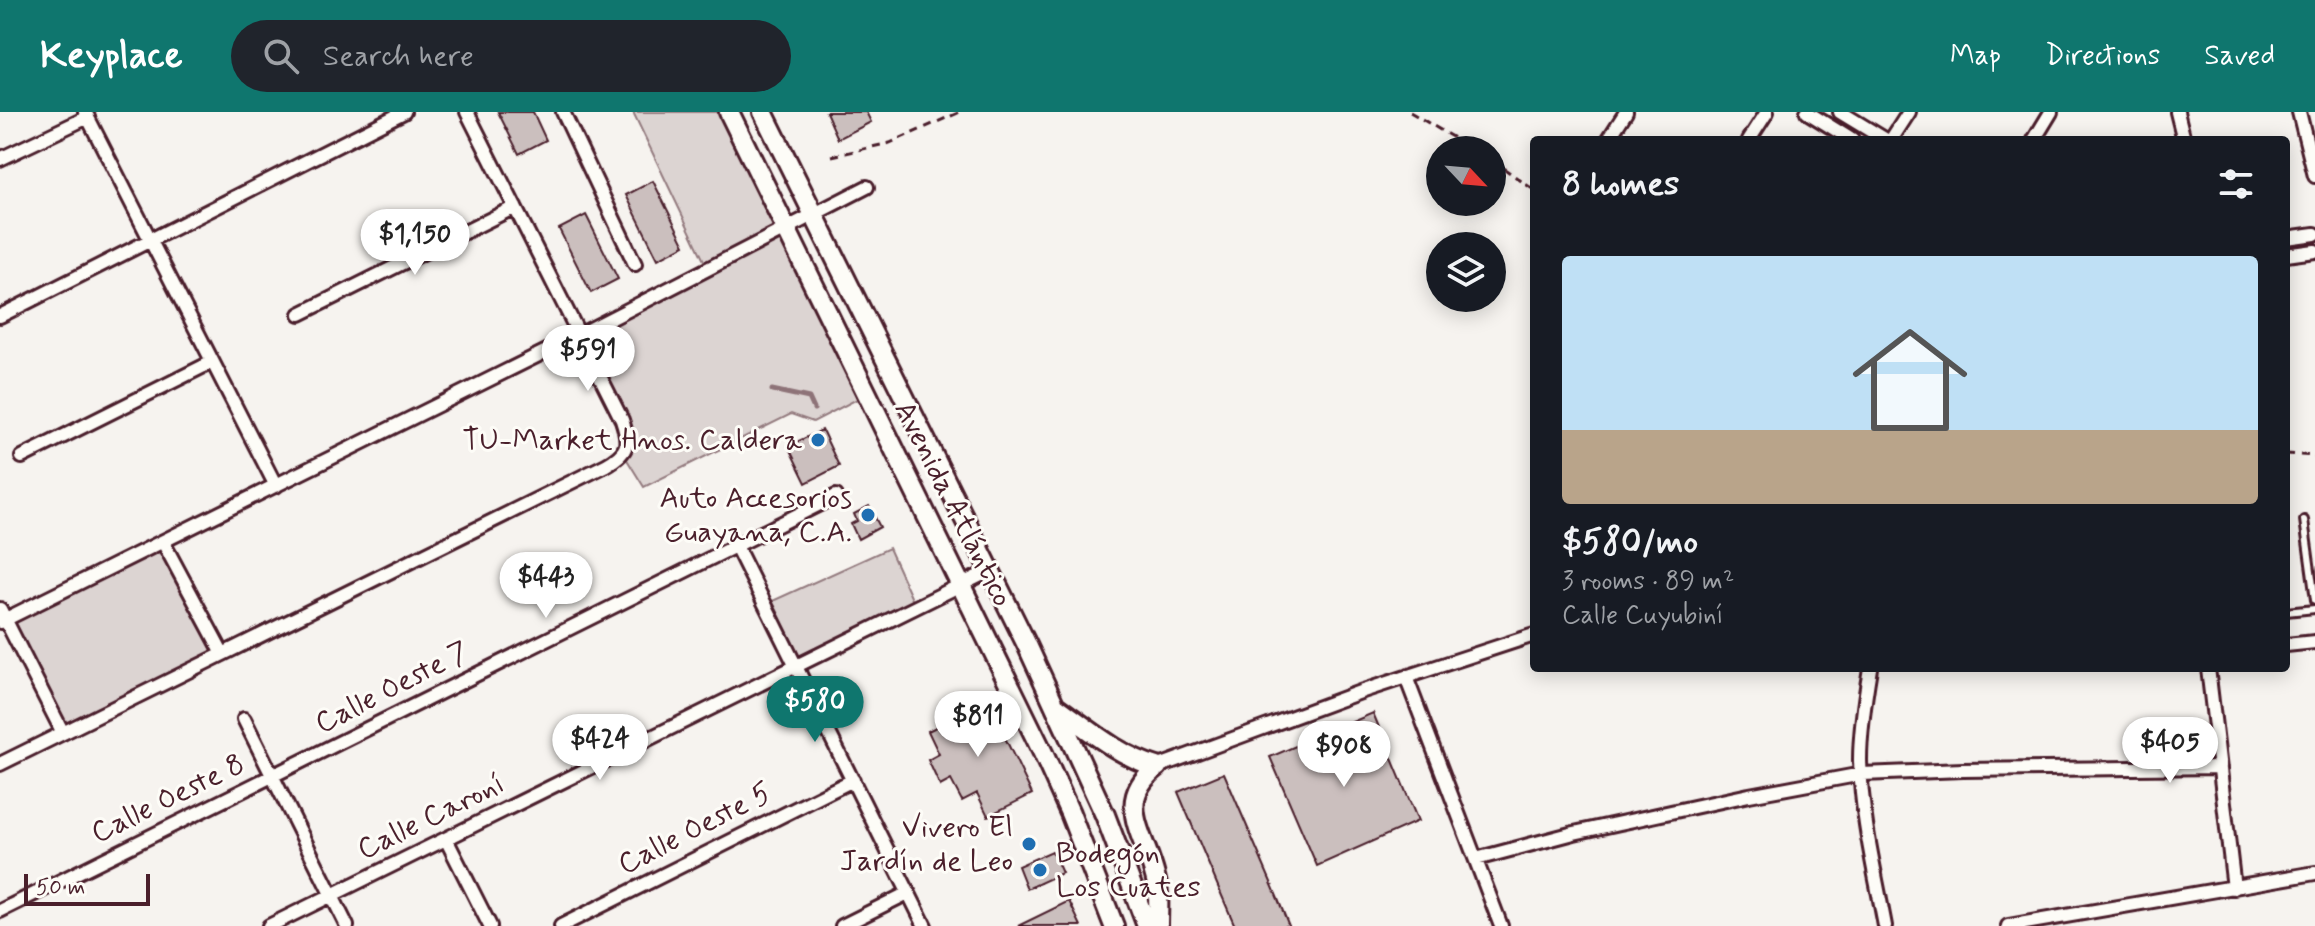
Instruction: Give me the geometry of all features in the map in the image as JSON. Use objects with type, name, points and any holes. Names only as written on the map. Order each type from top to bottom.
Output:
[{"type":"main road","name":"Avenida Atlántico","points":[[729,112],[1049,765],[1114,926]]},
{"type":"main road","name":"Avenida Atlántico","points":[[763,112],[1056,707],[1105,815],[1147,926]]},
{"type":"main road","points":[[1056,707],[1126,755],[1157,767]]},
{"type":"main road","points":[[1157,767],[1143,778],[1135,816],[1157,883],[1158,926]]},
{"type":"street","points":[[0,316],[404,112]]},
{"type":"street","points":[[0,764],[617,458],[626,447],[626,431],[467,112]]},
{"type":"street","points":[[563,112],[635,264]]},
{"type":"street","points":[[1611,136],[1626,112]]},
{"type":"street","points":[[1752,136],[1767,112]]},
{"type":"street","points":[[1807,112],[1846,136]]},
{"type":"street","points":[[1840,112],[1882,136]]},
{"type":"street","points":[[1892,136],[1909,112]]},
{"type":"street","points":[[2036,136],[2051,112]]},
{"type":"street","points":[[2177,112],[2183,136]]},
{"type":"street","points":[[2299,112],[2315,176]]},
{"type":"street","points":[[0,159],[86,115],[276,486]]},
{"type":"street","points":[[63,733],[2,617],[276,486],[815,216],[867,187]]},
{"type":"street","points":[[300,314],[515,207]]},
{"type":"street","points":[[2290,237],[2315,234]]},
{"type":"street","points":[[2290,254],[2315,251]]},
{"type":"street","points":[[22,457],[212,362]]},
{"type":"street","name":"Calle Oeste 7","points":[[273,777],[836,496]]},
{"type":"street","points":[[163,542],[223,654]]},
{"type":"street","points":[[736,546],[925,926]]},
{"type":"street","name":"Calle Caroní","points":[[269,926],[991,570]]},
{"type":"street","points":[[1157,767],[1406,677],[1530,636]]},
{"type":"street","points":[[2290,645],[2315,642]]},
{"type":"street","points":[[1869,672],[1862,729],[1862,774],[1868,831],[1885,926]]},
{"type":"street","points":[[2208,672],[2234,888]]},
{"type":"street","points":[[1406,677],[1501,926]]},
{"type":"street","points":[[244,719],[347,926]]},
{"type":"street","points":[[1476,859],[1574,833],[1862,774],[2220,767]]},
{"type":"street","name":"Calle Oeste 8","points":[[0,911],[273,777]]},
{"type":"street","name":"Calle Oeste 5","points":[[561,926],[853,780]]},
{"type":"street","points":[[446,839],[490,926]]},
{"type":"street","points":[[2008,926],[2315,873]]},
{"type":"street","points":[[842,926],[908,893]]},
{"type":"lane","points":[[2304,520],[2315,600]]},
{"type":"lane","points":[[2290,612],[2315,609]]},
{"type":"path","points":[[832,156],[890,143],[960,112]]},
{"type":"path","points":[[1410,112],[1450,136]]},
{"type":"path","points":[[1506,170],[1530,187]]},
{"type":"path","points":[[2290,454],[2315,456]]},
{"type":"shaded area","points":[[633,112],[729,112],[867,394],[813,422],[791,414],[644,487],[623,453],[627,439],[579,335],[708,269]]},
{"type":"shaded area","points":[[163,542],[223,654],[63,733],[6,620]]},
{"type":"shaded area","points":[[889,548],[916,608],[797,666],[766,604]]},
{"type":"building","points":[[498,112],[533,112],[546,140],[519,154]]},
{"type":"building","points":[[826,112],[866,112],[871,122],[838,139]]},
{"type":"building","points":[[653,181],[685,245],[658,259],[626,195]]},
{"type":"building","points":[[586,215],[618,279],[591,293],[559,229]]},
{"type":"building","points":[[822,430],[839,466],[806,483],[788,446]]},
{"type":"building","points":[[869,506],[880,527],[858,539],[851,524],[857,521],[854,514]]},
{"type":"building","points":[[986,698],[1032,794],[988,816],[977,793],[962,801],[951,780],[940,786],[928,760],[939,754],[928,731]]},
{"type":"building","points":[[1373,713],[1418,821],[1317,866],[1270,757]]},
{"type":"building","points":[[1224,773],[1289,926],[1235,926],[1222,896],[1178,792]]},
{"type":"building","name":"Bodegón Los Cuates","points":[[1052,851],[1062,873],[1027,889],[1018,866]]},
{"type":"building","points":[[1069,901],[1081,926],[1018,926]]},
{"type":"waterway","points":[[772,390],[809,398],[814,409]]},
{"type":"place","name":"TU-Market Hnos. Caldera","points":[[818,440]]},
{"type":"place","name":"Auto Accesorios Guayana, C.A.","points":[[868,515]]},
{"type":"place","name":"Vivero El Jardín de Leo","points":[[1029,844]]},
{"type":"place","name":"Bodegón Los Cuates","points":[[1040,870]]}]
